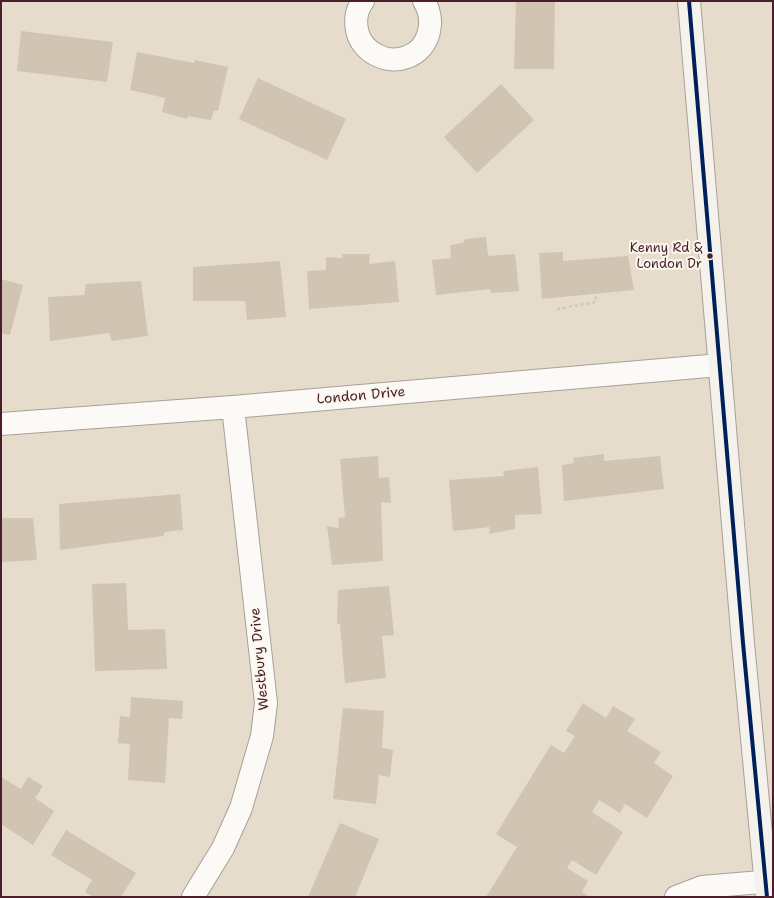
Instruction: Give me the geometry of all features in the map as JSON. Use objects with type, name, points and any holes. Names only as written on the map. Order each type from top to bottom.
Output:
[{"type":"main road","points":[[689,1],[746,672],[768,887]]},
{"type":"street","points":[[355,3],[358,36],[366,48],[378,56],[393,59],[407,57],[420,49],[428,37],[431,23],[429,8],[424,1]]},
{"type":"street","name":"London Drive","points":[[1,424],[720,365]]},
{"type":"street","name":"Westbury Drive","points":[[193,897],[223,848],[241,808],[262,736],[266,703],[233,406]]},
{"type":"street","points":[[676,897],[702,887],[768,887]]},
{"type":"path","points":[[557,309],[596,302],[596,294]]},
{"type":"building","points":[[516,1],[555,1],[554,69],[514,69]]},
{"type":"building","points":[[21,31],[113,42],[107,82],[17,71]]},
{"type":"building","points":[[137,52],[194,63],[195,60],[228,67],[218,111],[214,111],[211,120],[188,116],[187,119],[162,112],[165,98],[130,90]]},
{"type":"building","points":[[258,78],[346,119],[327,160],[239,119]]},
{"type":"building","points":[[501,84],[534,120],[477,173],[444,137]]},
{"type":"building","points":[[486,237],[488,256],[515,254],[519,291],[491,293],[490,289],[436,295],[432,260],[451,258],[450,245],[463,243],[465,239]]},
{"type":"building","points":[[563,252],[563,261],[628,256],[634,290],[542,299],[539,253]]},
{"type":"building","points":[[342,254],[370,254],[369,264],[395,261],[399,302],[309,309],[307,271],[326,270],[326,257],[343,258]]},
{"type":"building","points":[[280,261],[286,317],[247,320],[245,301],[193,301],[193,267]]},
{"type":"building","points":[[1,279],[23,285],[10,335],[1,333]]},
{"type":"building","points":[[141,281],[148,336],[112,341],[109,333],[50,341],[48,297],[84,295],[86,284]]},
{"type":"building","points":[[604,454],[604,461],[660,456],[664,489],[564,501],[562,465],[574,463],[573,458]]},
{"type":"building","points":[[378,456],[379,478],[389,477],[391,503],[381,502],[383,561],[332,565],[327,526],[339,528],[338,518],[345,517],[340,459]]},
{"type":"building","points":[[538,467],[542,514],[515,515],[515,529],[489,534],[490,527],[453,531],[449,480],[504,476],[503,471]]},
{"type":"building","points":[[180,494],[183,530],[165,532],[163,536],[60,550],[59,504]]},
{"type":"building","points":[[1,518],[33,518],[37,560],[1,562]]},
{"type":"building","points":[[126,583],[128,630],[165,629],[167,669],[95,671],[92,584]]},
{"type":"building","points":[[389,586],[394,635],[382,636],[386,678],[345,683],[340,624],[337,623],[338,590]]},
{"type":"building","points":[[131,697],[183,701],[182,719],[169,718],[165,783],[128,780],[130,744],[118,743],[120,716],[130,717]]},
{"type":"building","points":[[583,703],[606,718],[613,706],[635,719],[627,731],[661,752],[654,763],[673,776],[647,818],[625,804],[620,813],[599,800],[592,812],[623,832],[596,875],[572,860],[567,868],[588,881],[582,892],[590,897],[486,897],[517,847],[496,834],[551,745],[564,753],[575,736],[566,731]]},
{"type":"building","points":[[343,708],[384,711],[382,748],[393,750],[390,777],[379,775],[376,804],[333,799]]},
{"type":"building","points":[[1,777],[21,789],[28,777],[43,786],[35,798],[54,811],[33,845],[1,824]]},
{"type":"building","points":[[340,823],[379,839],[355,897],[308,897]]},
{"type":"building","points":[[66,830],[136,873],[121,897],[93,897],[85,892],[92,880],[51,855]]},
{"type":"transit line","points":[[689,1],[743,643],[767,897]]},
{"type":"place","name":"Kenny Rd & London Dr","points":[[710,256]]}]
